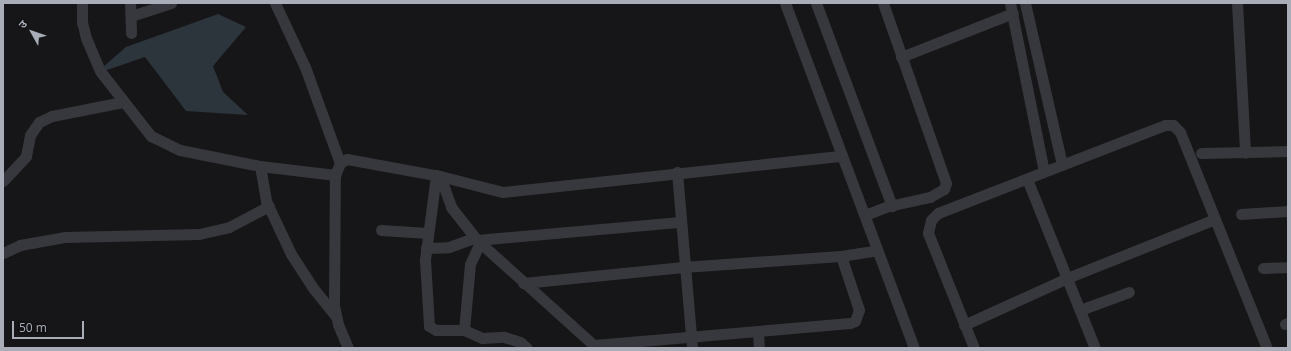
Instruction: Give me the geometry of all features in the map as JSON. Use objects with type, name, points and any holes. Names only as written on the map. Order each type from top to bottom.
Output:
[{"type":"street","points":[[82,3],[82,22],[90,51],[100,71],[151,136],[165,145],[260,166],[335,175]]},
{"type":"street","points":[[130,3],[131,33]]},
{"type":"street","points":[[131,16],[171,3]]},
{"type":"street","points":[[275,3],[305,67],[340,163],[335,175],[334,305],[348,348]]},
{"type":"street","points":[[785,3],[914,348]]},
{"type":"street","points":[[816,3],[892,206]]},
{"type":"street","points":[[864,215],[892,206],[930,197],[944,188],[946,183],[883,3]]},
{"type":"street","points":[[1025,3],[1062,166]]},
{"type":"street","points":[[1237,3],[1245,153]]},
{"type":"street","points":[[901,56],[1012,8],[1044,172]]},
{"type":"street","points":[[3,180],[26,156],[30,135],[39,122],[52,116],[123,102]]},
{"type":"street","points":[[974,348],[928,233],[928,227],[938,213],[1165,125],[1173,125],[1180,132],[1267,348]]},
{"type":"street","points":[[1201,153],[1245,153],[1288,150]]},
{"type":"street","points":[[340,163],[353,158],[438,176],[473,186],[503,192],[677,172],[842,156]]},
{"type":"street","points":[[260,166],[262,185],[269,206],[291,254],[313,288],[337,317]]},
{"type":"street","points":[[677,172],[683,266],[692,348]]},
{"type":"street","points":[[438,176],[426,248],[429,326],[436,330],[464,330],[478,337],[510,339],[527,348]]},
{"type":"street","points":[[438,176],[451,206],[477,240],[523,283],[596,347],[690,335],[850,323],[855,320],[859,310],[841,256]]},
{"type":"street","points":[[1027,179],[1095,348]]},
{"type":"street","points":[[3,253],[20,245],[65,237],[199,234],[229,227],[269,206]]},
{"type":"street","points":[[1241,214],[1288,211]]},
{"type":"street","points":[[964,325],[1067,278],[1215,219]]},
{"type":"street","points":[[426,248],[449,247],[477,240],[680,222]]},
{"type":"street","points":[[380,230],[428,233]]},
{"type":"street","points":[[464,330],[470,264],[477,240]]},
{"type":"street","points":[[523,283],[683,266],[841,256],[877,250]]},
{"type":"street","points":[[1263,268],[1288,267]]},
{"type":"street","points":[[1080,310],[1129,292]]},
{"type":"street","points":[[758,331],[759,348]]},
{"type":"shaded area","points":[[218,14],[246,27],[213,66],[223,92],[248,115],[186,111],[145,57],[95,74],[126,47]]}]
